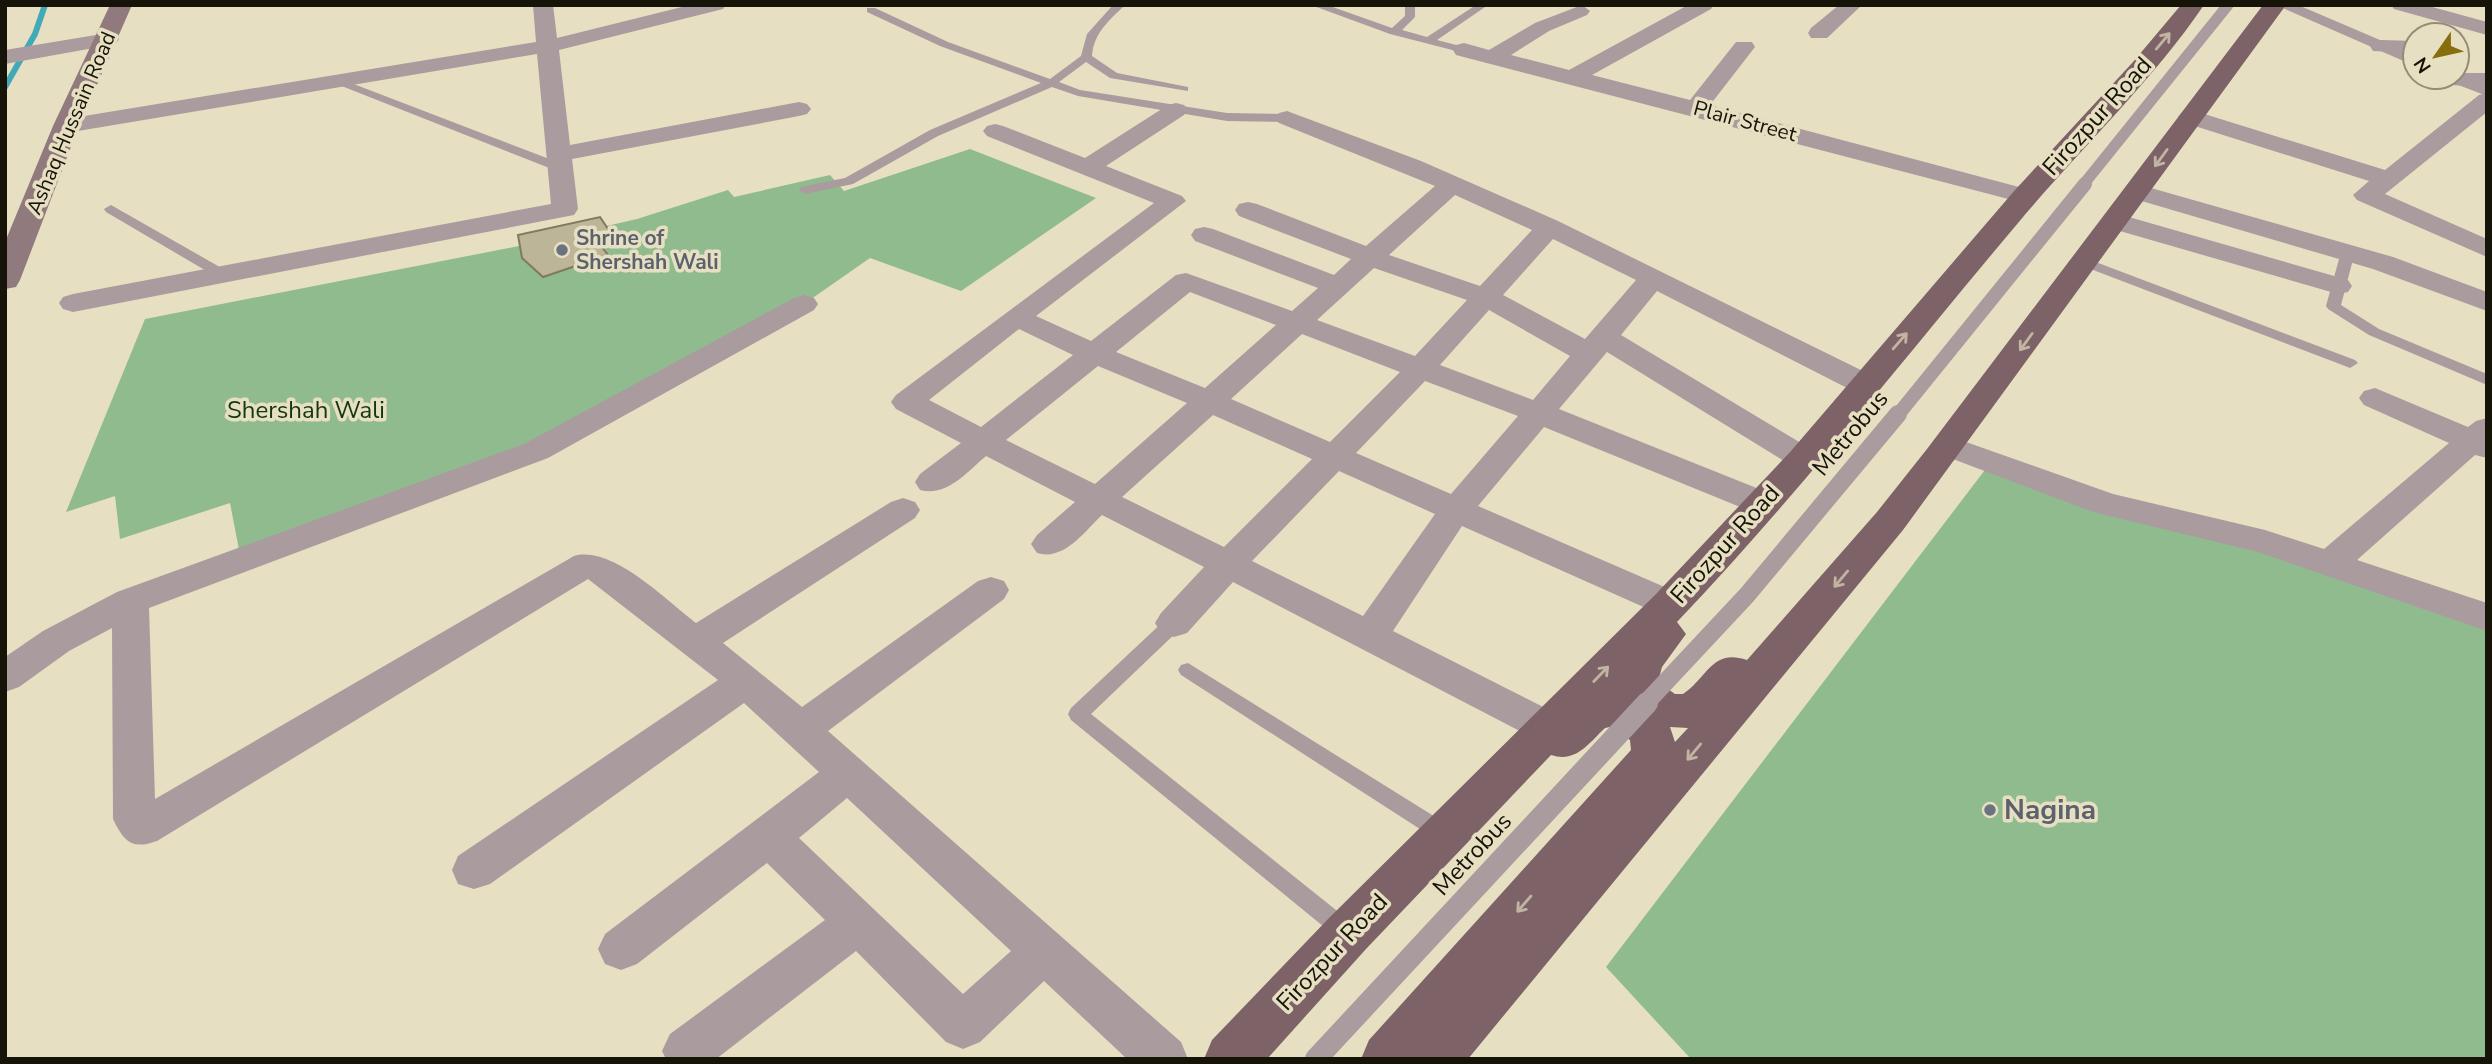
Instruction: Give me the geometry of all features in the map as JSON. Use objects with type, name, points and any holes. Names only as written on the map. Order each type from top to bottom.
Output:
[{"type":"main road","name":"Ashaq Hussain Road","points":[[5,280],[66,126],[108,39],[121,5]]},
{"type":"main road","name":"Firozpur Road","points":[[1231,1059],[1348,933],[1670,604],[1804,459],[1864,384],[2025,196],[2142,67],[2193,5]]},
{"type":"main road","points":[[1433,1059],[1890,521],[1949,446],[2275,5]]},
{"type":"main road","points":[[1804,459],[1776,509],[1643,658],[1636,673],[1635,689],[1669,710],[1692,710],[1708,700],[1837,542],[1890,521]]},
{"type":"main road","points":[[1245,1059],[1303,1015],[1592,713],[1616,709],[1650,732],[1655,754],[1641,772],[1388,1059]]},
{"type":"street","points":[[73,303],[220,273],[560,211],[566,206],[543,5]]},
{"type":"street","points":[[1572,78],[1704,5]]},
{"type":"street","points":[[1819,33],[1852,5]]},
{"type":"street","points":[[2284,5],[2401,55]]},
{"type":"street","points":[[2401,5],[2483,41]]},
{"type":"street","points":[[66,126],[549,46],[708,6]]},
{"type":"street","points":[[1492,57],[1542,27],[1580,11]]},
{"type":"street","points":[[5,57],[108,39]]},
{"type":"street","points":[[2382,46],[2401,47]]},
{"type":"street","points":[[1695,108],[1744,47]]},
{"type":"street","name":"Plair Street","points":[[1464,50],[2025,196]]},
{"type":"street","points":[[1087,167],[1180,100]]},
{"type":"street","points":[[2487,100],[2366,195],[2487,249]]},
{"type":"street","points":[[560,161],[799,109]]},
{"type":"street","points":[[2190,117],[2389,178]]},
{"type":"street","points":[[1287,118],[1452,184],[1549,227],[1864,384]]},
{"type":"street","points":[[995,131],[1173,201],[1016,317],[907,402],[1098,501],[1371,634],[1549,728]]},
{"type":"street","points":[[1049,544],[1452,184]]},
{"type":"street","points":[[2126,206],[2348,252],[2487,302]]},
{"type":"street","points":[[2126,206],[2338,286]]},
{"type":"street","points":[[1248,211],[1486,297],[1597,345],[1804,459]]},
{"type":"street","points":[[1174,623],[1228,564],[1420,369],[1549,227]]},
{"type":"street","points":[[1204,234],[1338,286]]},
{"type":"street","points":[[1371,634],[1455,511],[1654,277]]},
{"type":"street","points":[[932,482],[1186,281],[1539,413],[1762,503]]},
{"type":"street","points":[[5,677],[56,641],[130,601],[536,452],[804,304]]},
{"type":"street","points":[[1016,317],[1095,354],[1209,401],[1670,604]]},
{"type":"street","points":[[2330,563],[2482,439],[2375,398]]},
{"type":"street","points":[[1949,446],[2105,504],[2265,542],[2485,614]]},
{"type":"street","points":[[695,642],[903,510]]},
{"type":"street","points":[[130,601],[134,819],[142,828],[587,565],[598,568],[746,681],[1163,1059]]},
{"type":"street","points":[[800,730],[992,590]]},
{"type":"street","points":[[474,870],[746,681]]},
{"type":"street","points":[[621,949],[769,837],[848,773]]},
{"type":"street","points":[[769,837],[963,1026],[1044,950]]},
{"type":"street","points":[[687,1051],[858,922]]},
{"type":"lane","points":[[1086,57],[1086,45],[1106,15],[1120,5]]},
{"type":"lane","points":[[1315,5],[1394,32],[1464,50]]},
{"type":"lane","points":[[1394,32],[1410,17],[1410,5]]},
{"type":"lane","points":[[1429,40],[1483,5]]},
{"type":"lane","name":"Metrobus","points":[[1316,1059],[1747,595],[1945,357],[2228,5]]},
{"type":"lane","points":[[871,10],[926,37],[1078,93],[1180,100]]},
{"type":"lane","points":[[805,190],[849,181],[934,134],[1050,84],[1086,57]]},
{"type":"lane","points":[[1086,57],[1114,76],[1227,117],[1287,118]]},
{"type":"lane","points":[[338,81],[560,161]]},
{"type":"lane","points":[[111,209],[220,273]]},
{"type":"lane","points":[[2348,252],[2333,306],[2374,332],[2487,380]]},
{"type":"lane","points":[[2085,262],[2350,363]]},
{"type":"lane","points":[[1174,623],[1078,714],[1348,933]]},
{"type":"lane","points":[[1188,670],[1445,834]]},
{"type":"green space","name":"Shershah Wali","points":[[970,149],[1096,198],[961,291],[870,258],[804,304],[536,451],[241,560],[230,503],[120,539],[115,496],[66,512],[145,319],[519,246],[637,219],[728,190],[734,197],[830,175],[844,191]]},
{"type":"green space","points":[[1991,462],[2487,617],[2487,1059],[1691,1059],[1606,967]]},
{"type":"building","name":"Shrine of Shershah Wali","points":[[600,217],[614,238],[599,243],[608,255],[543,277],[522,258],[518,235]]},
{"type":"waterway","points":[[5,87],[35,34],[45,5]]},
{"type":"place","name":"Shrine of Shershah Wali","points":[[562,250]]},
{"type":"place","name":"Nagina","points":[[1990,810]]}]
